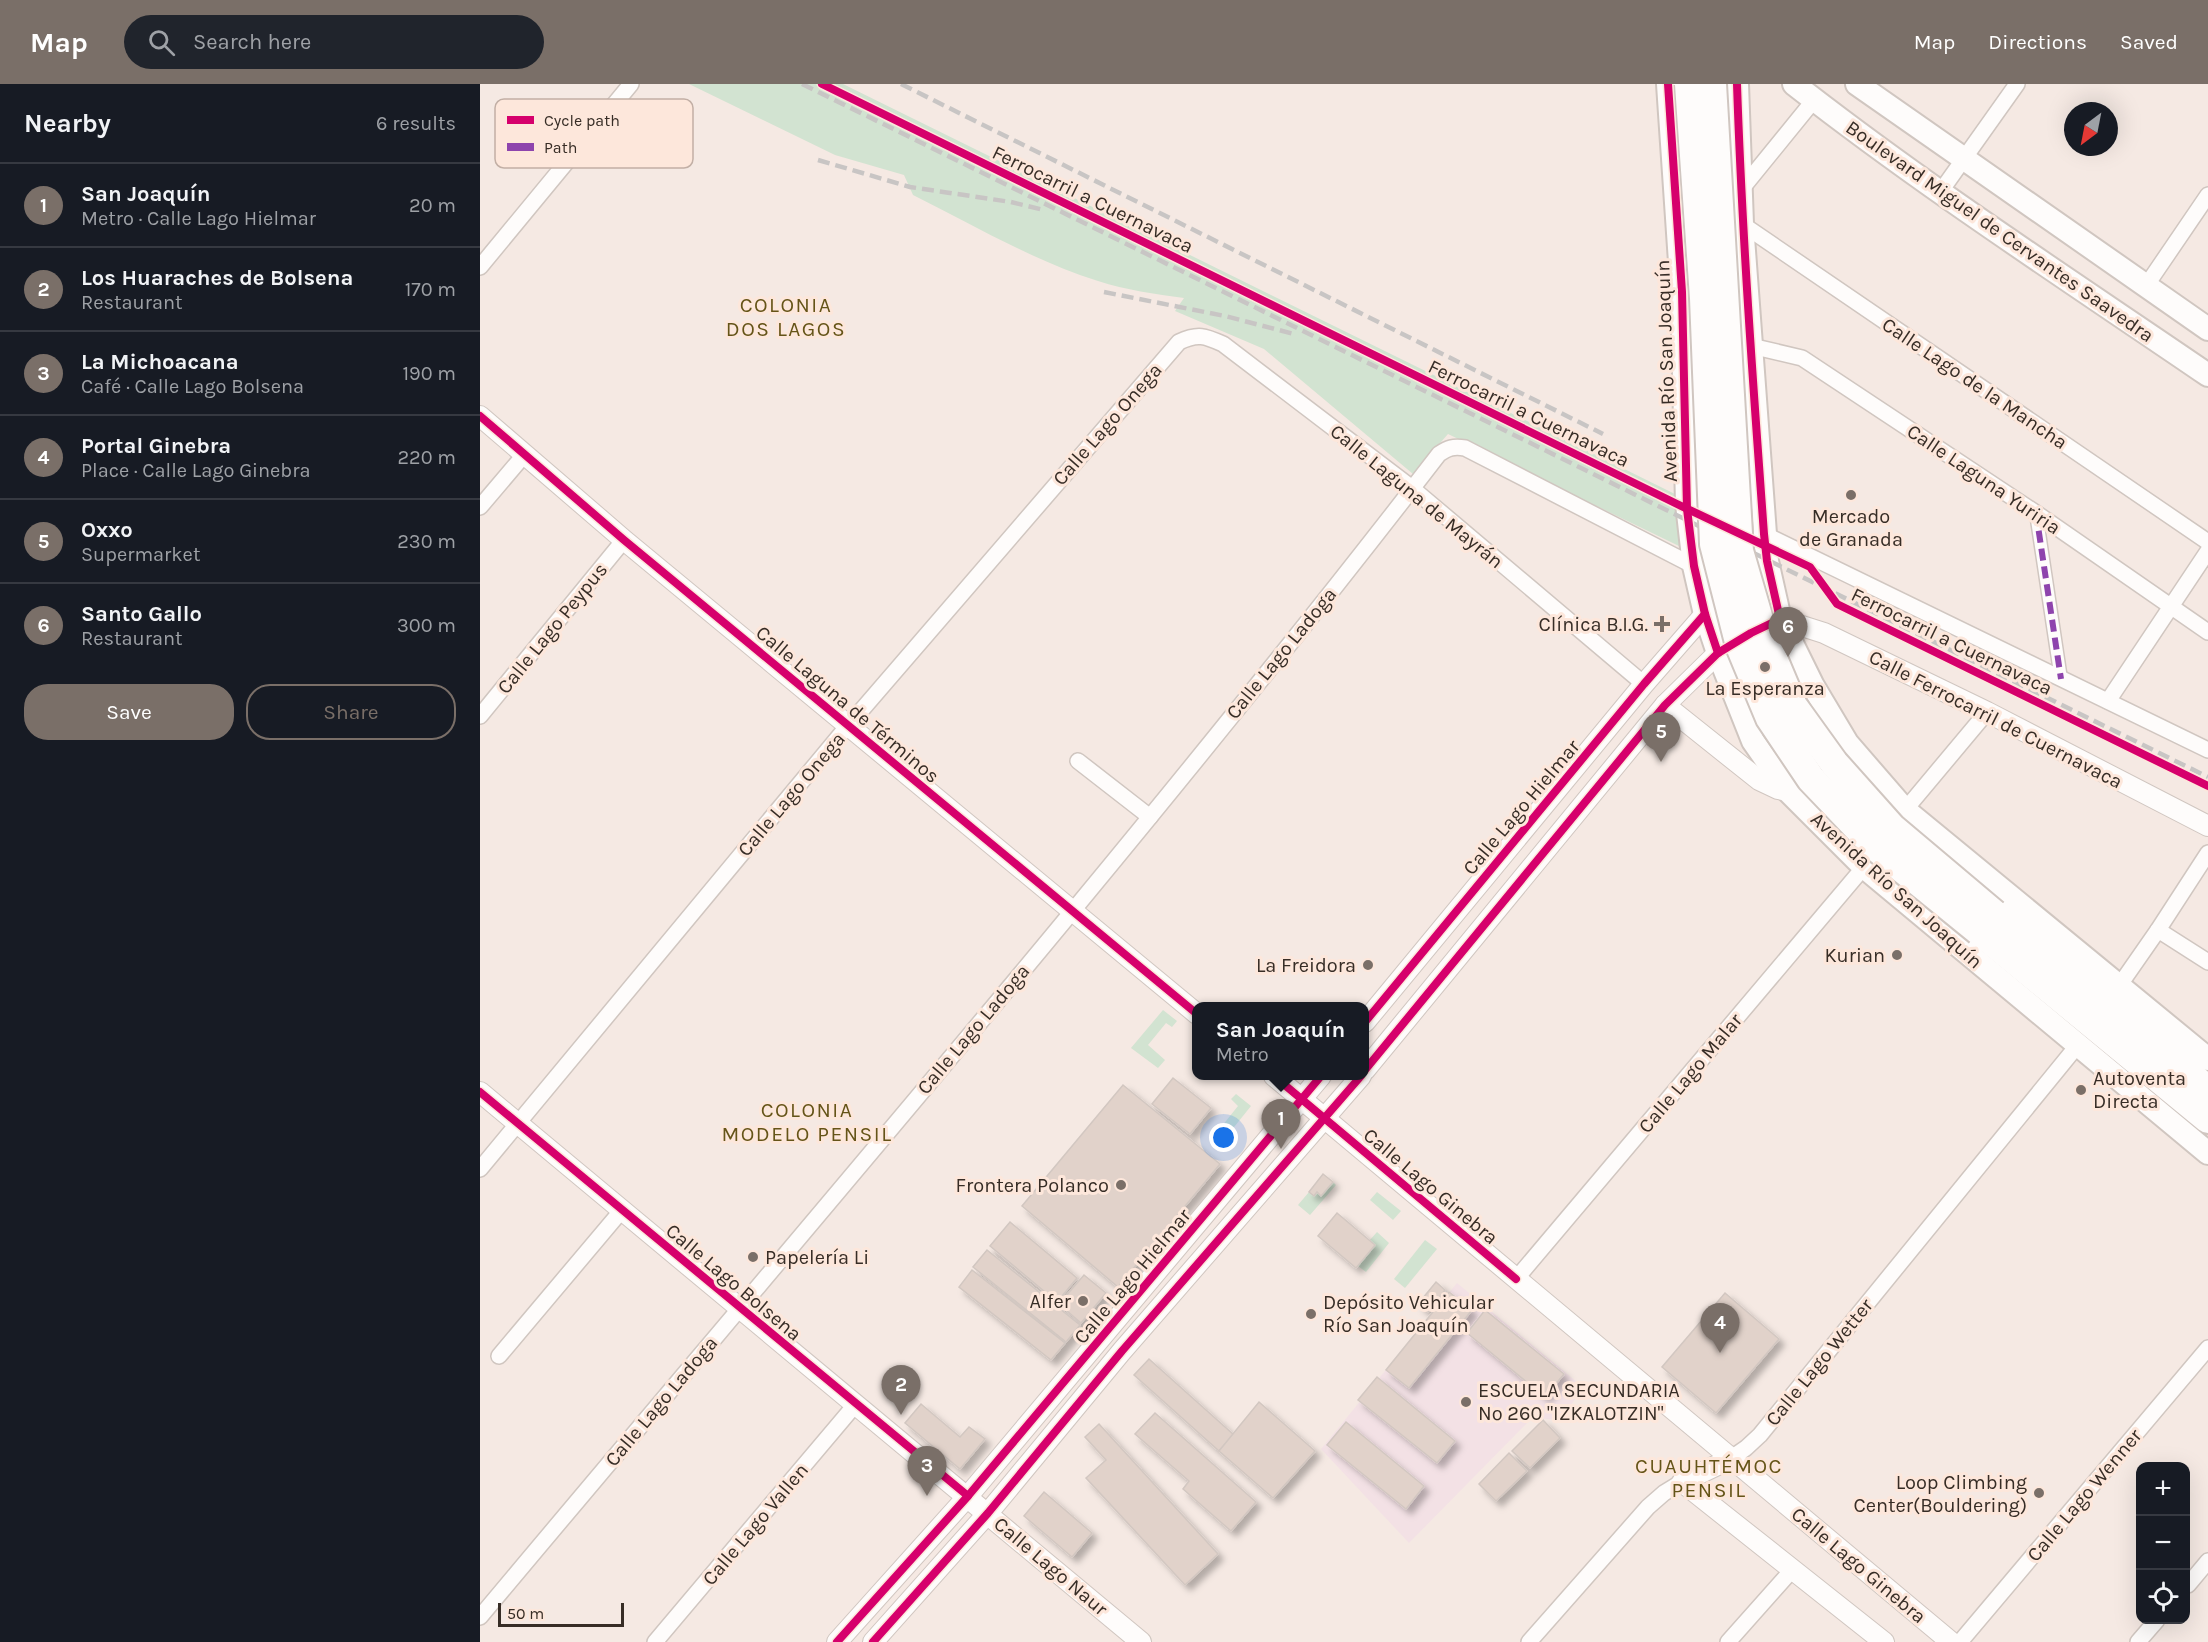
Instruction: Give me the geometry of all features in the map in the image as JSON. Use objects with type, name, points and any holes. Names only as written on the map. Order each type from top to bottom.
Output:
[{"type":"highway","name":"Avenida Río San Joaquín","points":[[1689,84],[1704,298],[1714,544],[1740,646],[1770,718],[1811,779],[1877,848],[1987,922],[2208,1090]]},
{"type":"highway","name":"Avenida Río San Joaquín","points":[[1712,84],[1738,550],[1764,637],[1793,706],[1834,762],[1892,828],[1987,922],[2208,1119]]},
{"type":"main road","name":"Avenida Río San Joaquín","points":[[1668,84],[1682,292],[1687,504],[1694,566],[1705,614],[1718,653],[1753,741],[1788,791],[1864,867],[2208,1153]]},
{"type":"main road","points":[[1737,84],[1740,191],[1764,534],[1767,561],[1780,619],[1813,686],[1847,743],[1905,810],[2208,1059]]},
{"type":"main road","name":"Boulevard Miguel de Cervantes Saavedra","points":[[1794,84],[1941,191],[2208,375]]},
{"type":"main road","name":"Boulevard Miguel de Cervantes Saavedra","points":[[1857,84],[2208,329]]},
{"type":"main road","points":[[1682,292],[1700,302],[1722,302],[1749,295]]},
{"type":"main road","points":[[1684,360],[1698,350],[1726,345],[1751,346]]},
{"type":"main road","points":[[1788,791],[1847,743]]},
{"type":"street","points":[[618,99],[630,84]]},
{"type":"street","points":[[1941,191],[2017,84]]},
{"type":"street","points":[[1740,191],[1814,100]]},
{"type":"street","points":[[480,267],[561,168]]},
{"type":"street","points":[[2146,286],[2208,195]]},
{"type":"street","name":"Calle Lago de la Mancha","points":[[1742,224],[2208,542]]},
{"type":"street","name":"Calle Laguna de Mayrán","points":[[1179,342],[1192,335],[1207,336],[1223,344],[1412,489],[1644,684]]},
{"type":"street","name":"Calle Lago Onega","points":[[480,1169],[848,725],[1179,342]]},
{"type":"street","name":"Calle Laguna Yuriria","points":[[1751,346],[1802,358],[2036,513],[2208,632]]},
{"type":"street","name":"Calle Laguna de Términos","points":[[480,416],[624,540],[1192,1010]]},
{"type":"street","points":[[1412,489],[1438,454],[1455,446],[1465,448],[1694,566]]},
{"type":"street","points":[[480,507],[525,454]]},
{"type":"street","name":"Calle Lago Ladoga","points":[[480,1617],[1072,912],[1412,489]]},
{"type":"street","points":[[2036,513],[2061,679]]},
{"type":"street","points":[[1764,534],[2208,750]]},
{"type":"street","name":"Calle Lago Peypus","points":[[480,716],[624,540]]},
{"type":"street","points":[[2108,701],[2208,551]]},
{"type":"street","name":"Calle Lago Hielmar","points":[[1369,1017],[1644,684],[1705,614]]},
{"type":"street","points":[[1369,1065],[1665,705],[1718,653],[1780,619]]},
{"type":"street","name":"Calle Ferrocarril de Cuernavaca","points":[[1780,619],[1824,633],[1987,712],[2208,826]]},
{"type":"street","points":[[1665,705],[1759,780],[1788,791]]},
{"type":"street","points":[[1905,810],[1987,712]]},
{"type":"street","points":[[1078,761],[1150,817]]},
{"type":"street","points":[[2119,986],[2208,853]]},
{"type":"street","name":"Calle Lago Malar","points":[[1516,1279],[1864,867]]},
{"type":"street","points":[[2158,930],[2208,962]]},
{"type":"street","name":"Calle Lago Wetter","points":[[1529,1642],[1647,1507],[1682,1482],[1730,1459],[1760,1435],[2077,1046]]},
{"type":"street","points":[[1279,1080],[1326,1118]]},
{"type":"street","name":"Calle Lago Hielmar","points":[[837,1642],[968,1497],[1318,1080]]},
{"type":"street","name":"Calle Lago Hielmar","points":[[873,1642],[988,1513],[1122,1351],[1357,1080]]},
{"type":"street","name":"Calle Lago Bolsena","points":[[480,1092],[855,1406],[988,1513]]},
{"type":"street","name":"Calle Lago Ginebra","points":[[1326,1118],[1951,1642]]},
{"type":"street","points":[[499,1356],[622,1210]]},
{"type":"street","name":"Calle Lago Wenner","points":[[1960,1642],[2208,1348]]},
{"type":"street","name":"Calle Lago Vallen","points":[[655,1642],[855,1406]]},
{"type":"street","points":[[1682,1482],[1884,1642]]},
{"type":"street","name":"Calle Lago Naur","points":[[988,1513],[1141,1642]]},
{"type":"street","points":[[2190,1583],[2208,1561]]},
{"type":"street","points":[[1728,1642],[1792,1570]]},
{"type":"street","points":[[2138,1642],[2154,1624]]},
{"type":"shaded area","name":"ESCUELA SECUNDARIA Nº 260 \"IZKALOTZIN\"","points":[[1457,1283],[1583,1387],[1561,1420],[1532,1418],[1409,1543],[1321,1449]]},
{"type":"green space","points":[[689,84],[843,84],[1679,496],[1681,547],[1448,434],[1413,474],[1264,349],[1175,311],[1184,298],[1109,284],[1074,273],[1004,242],[913,195],[904,175],[835,155]]},
{"type":"green space","points":[[1163,1010],[1177,1021],[1172,1027],[1166,1023],[1148,1045],[1165,1060],[1158,1068],[1131,1048]]},
{"type":"green space","points":[[1236,1094],[1251,1106],[1222,1142],[1214,1136],[1238,1106],[1231,1099]]},
{"type":"green space","points":[[1333,1182],[1336,1185],[1310,1215],[1298,1205],[1309,1192],[1314,1196]]},
{"type":"green space","points":[[1377,1192],[1401,1211],[1393,1220],[1370,1200]]},
{"type":"green space","points":[[1377,1232],[1389,1243],[1366,1272],[1358,1266],[1375,1245],[1370,1240]]},
{"type":"green space","points":[[1425,1240],[1437,1249],[1405,1288],[1394,1279]]},
{"type":"building","points":[[1173,1078],[1211,1108],[1190,1134],[1152,1104]]},
{"type":"building","name":"Frontera Polanco","points":[[1123,1085],[1220,1164],[1118,1287],[1022,1206]]},
{"type":"building","points":[[1323,1174],[1333,1182],[1321,1196],[1317,1192],[1314,1196],[1309,1192]]},
{"type":"building","points":[[1337,1213],[1375,1245],[1356,1268],[1318,1236]]},
{"type":"building","points":[[1010,1222],[1077,1278],[1057,1302],[990,1246]]},
{"type":"building","points":[[987,1250],[1080,1325],[1066,1342],[973,1267]]},
{"type":"building","points":[[972,1270],[1065,1343],[1051,1360],[959,1287]]},
{"type":"building","points":[[1084,1275],[1106,1293],[1081,1323],[1059,1304]]},
{"type":"building","points":[[1436,1282],[1445,1290],[1428,1312],[1418,1304]]},
{"type":"building","points":[[1449,1292],[1472,1310],[1409,1388],[1386,1370]]},
{"type":"building","points":[[1725,1293],[1779,1339],[1716,1413],[1662,1367]]},
{"type":"building","points":[[1485,1310],[1564,1374],[1545,1397],[1467,1333]]},
{"type":"building","points":[[1149,1359],[1234,1435],[1219,1451],[1134,1375]]},
{"type":"building","points":[[1377,1377],[1455,1441],[1437,1463],[1358,1400]]},
{"type":"building","points":[[1259,1402],[1315,1451],[1273,1498],[1219,1451]]},
{"type":"building","points":[[921,1404],[960,1437],[969,1427],[985,1439],[960,1469],[905,1423]]},
{"type":"building","points":[[1155,1413],[1256,1502],[1231,1531],[1183,1489],[1189,1481],[1135,1434]]},
{"type":"building","points":[[1543,1420],[1560,1438],[1530,1468],[1512,1451]]},
{"type":"building","points":[[1346,1422],[1424,1486],[1406,1509],[1327,1445]]},
{"type":"building","points":[[1099,1424],[1218,1554],[1185,1585],[1086,1478],[1106,1460],[1085,1437]]},
{"type":"building","points":[[1509,1453],[1527,1471],[1496,1501],[1479,1484]]},
{"type":"building","points":[[1044,1492],[1092,1533],[1072,1557],[1024,1516]]},
{"type":"railway","points":[[802,84],[2208,777]]},
{"type":"railway","points":[[901,84],[1603,434]]},
{"type":"railway","points":[[818,160],[910,187],[1011,202],[1044,210]]},
{"type":"railway","points":[[1104,292],[1225,316],[1294,334]]},
{"type":"marked path","points":[[2036,513],[2061,679]]},
{"type":"cycle path","name":"Ferrocarril a Cuernavaca","points":[[822,84],[1677,504],[1810,567],[1837,604],[2208,786]]},
{"type":"cycle path","points":[[1668,84],[1682,292],[1687,509],[1694,566],[1705,614],[1718,653]]},
{"type":"cycle path","points":[[1369,1065],[1665,705],[1718,653],[1780,619],[1767,561],[1764,534],[1745,253],[1737,84]]},
{"type":"cycle path","points":[[480,416],[624,540],[1192,1010]]},
{"type":"cycle path","points":[[1369,1017],[1644,684],[1705,614]]},
{"type":"cycle path","points":[[1279,1080],[1516,1279]]},
{"type":"cycle path","points":[[837,1642],[968,1496],[1318,1080]]},
{"type":"cycle path","points":[[873,1642],[988,1513],[1122,1351],[1358,1080]]},
{"type":"cycle path","points":[[480,1092],[968,1496]]},
{"type":"place","name":"Mercado de Granada","points":[[1851,495]]},
{"type":"place","name":"Clínica B.I.G.","points":[[1662,624]]},
{"type":"place","name":"Santo Gallo","points":[[1788,657]]},
{"type":"place","name":"La Esperanza","points":[[1765,667]]},
{"type":"place","name":"Oxxo","points":[[1661,762]]},
{"type":"place","name":"Kurian","points":[[1897,955]]},
{"type":"place","name":"La Freidora","points":[[1368,965]]},
{"type":"place","name":"Autoventa Directa","points":[[2081,1090]]},
{"type":"place","name":"San Joaquín","points":[[1281,1149]]},
{"type":"place","name":"Frontera Polanco","points":[[1121,1185]]},
{"type":"place","name":"Papelería Li","points":[[753,1257]]},
{"type":"place","name":"Alfer","points":[[1083,1301]]},
{"type":"place","name":"Depósito Vehicular Río San Joaquín","points":[[1311,1314]]},
{"type":"place","name":"Portal Ginebra","points":[[1720,1353]]},
{"type":"place","name":"ESCUELA SECUNDARIA Nº 260 \"IZKALOTZIN\"","points":[[1466,1402]]},
{"type":"place","name":"Los Huaraches de Bolsena","points":[[901,1415]]},
{"type":"place","name":"Loop Climbing Center(Bouldering)","points":[[2039,1493]]},
{"type":"place","name":"La Michoacana","points":[[927,1496]]},
{"type":"district","name":"COLONIA DOS LAGOS","points":[[786,317]]},
{"type":"district","name":"COLONIA MODELO PENSIL","points":[[807,1122]]},
{"type":"district","name":"CUAUHTÉMOC PENSIL","points":[[1709,1478]]}]
